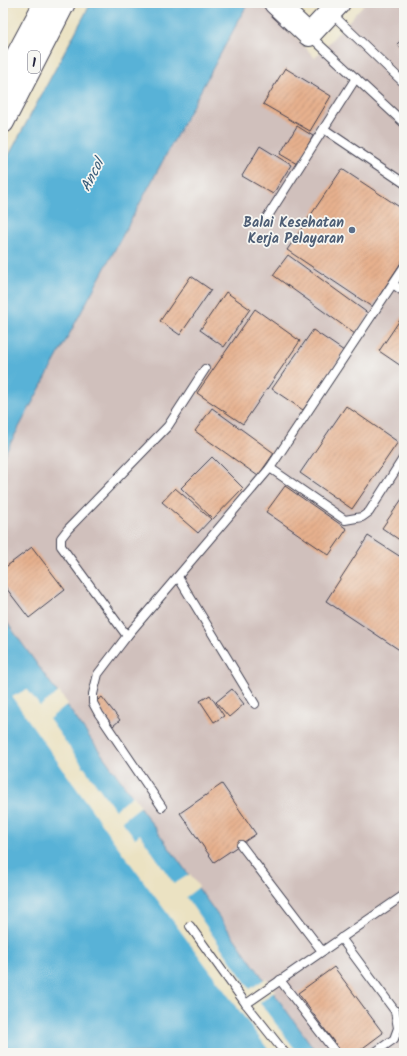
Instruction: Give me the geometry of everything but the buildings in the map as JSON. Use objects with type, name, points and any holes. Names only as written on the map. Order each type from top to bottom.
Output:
[{"type":"highway","name":"1","points":[[3,82],[45,3]]},
{"type":"highway","name":"1","points":[[3,122],[64,3]]},
{"type":"highway","points":[[284,6],[309,35],[330,6]]},
{"type":"lane","points":[[330,6],[404,83]]},
{"type":"lane","points":[[309,35],[404,123]]},
{"type":"lane","points":[[266,219],[356,78]]},
{"type":"lane","points":[[324,128],[404,183]]},
{"type":"lane","points":[[162,807],[127,758],[93,703],[93,694],[98,674],[127,636],[270,468],[404,267]]},
{"type":"lane","points":[[393,284],[404,292]]},
{"type":"lane","points":[[127,636],[60,543],[61,538],[68,528],[168,426],[203,372]]},
{"type":"lane","points":[[270,468],[345,520],[353,520],[370,512],[404,457]]},
{"type":"lane","points":[[178,577],[254,704]]},
{"type":"lane","points":[[241,845],[322,951]]},
{"type":"lane","points":[[246,1004],[404,895]]},
{"type":"lane","points":[[190,926],[246,1004],[285,1053]]},
{"type":"lane","points":[[341,938],[395,1011],[398,1028],[394,1038],[374,1053]]},
{"type":"lane","points":[[280,980],[336,1053]]},
{"type":"shaded area","points":[[245,3],[265,3],[315,58],[365,3],[404,3],[404,1053],[317,1053],[3,617],[3,456]]},
{"type":"water","name":"Ancol","points":[[91,3],[248,3],[3,457],[3,166]]},
{"type":"water","points":[[3,617],[317,1053],[3,1053]]},
{"type":"pier","points":[[27,689],[40,706],[59,692],[68,704],[49,719],[115,810],[133,795],[141,806],[122,821],[135,838],[140,834],[174,884],[190,874],[199,887],[186,897],[250,989],[266,978],[272,986],[275,991],[260,1003],[298,1053],[271,1053],[264,1044],[113,840],[12,697]]},
{"type":"place","name":"Balai Kesehatan Kerja Pelayaran","points":[[352,230]]}]
